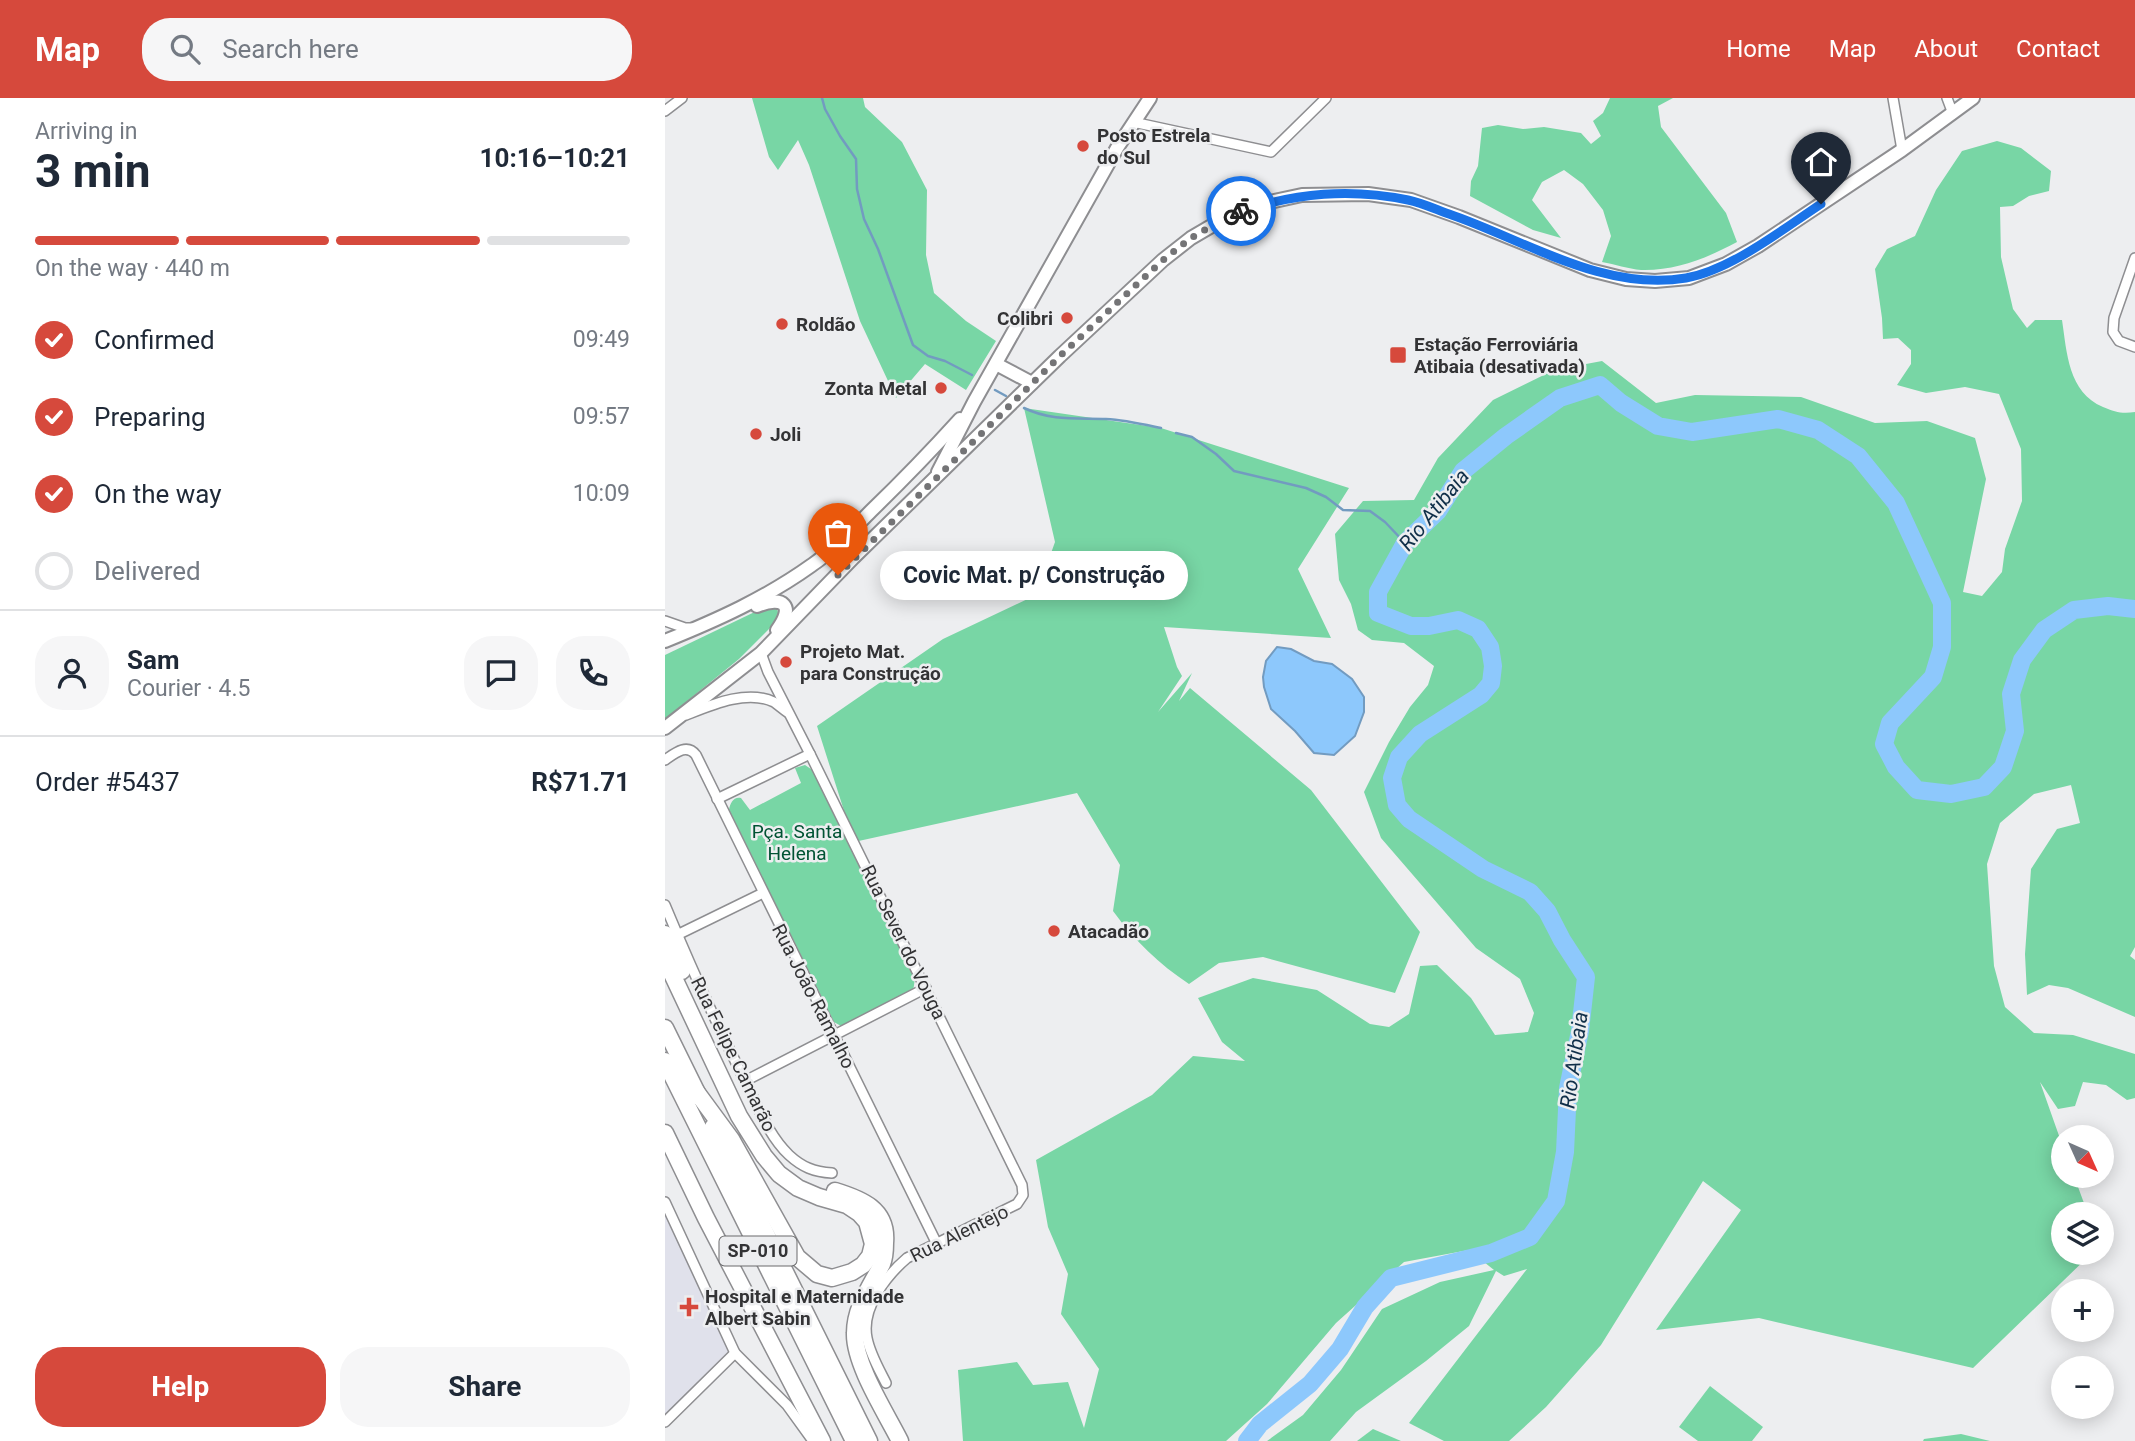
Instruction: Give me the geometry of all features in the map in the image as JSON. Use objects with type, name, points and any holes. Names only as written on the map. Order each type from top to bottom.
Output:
[{"type":"highway","points":[[671,934],[735,1086],[769,1147],[784,1166],[804,1180],[857,1198],[873,1208],[882,1221],[886,1238],[883,1261],[857,1313],[855,1334],[859,1354],[870,1382],[900,1441]]},
{"type":"highway","points":[[665,959],[739,1116],[764,1156],[779,1174],[798,1188],[847,1205],[867,1222],[873,1244],[870,1256],[863,1265],[852,1272],[832,1278],[817,1274],[797,1257],[731,1139],[695,1090]]},
{"type":"highway","name":"SP-010","points":[[665,1028],[869,1441]]},
{"type":"highway","name":"SP-010","points":[[665,1060],[853,1441]]},
{"type":"highway","points":[[665,1133],[812,1440]]},
{"type":"main road","points":[[932,482],[974,402],[1133,122],[1150,98]]},
{"type":"main road","points":[[665,729],[764,651],[853,558],[1163,260],[1191,238],[1232,214],[1302,195],[1368,194],[1411,200],[1590,270],[1626,279],[1655,281],[1689,278],[1726,264],[1758,246],[1902,150],[1973,98]]},
{"type":"main road","points":[[996,364],[1033,383]]},
{"type":"main road","points":[[665,641],[730,614],[814,564],[834,548],[919,464],[974,402]]},
{"type":"main road","points":[[853,558],[891,511],[893,501],[890,493]]},
{"type":"main road","points":[[730,614],[781,601],[785,606],[784,621],[764,651]]},
{"type":"street","points":[[665,111],[682,98]]},
{"type":"street","points":[[1133,122],[1271,152],[1326,98]]},
{"type":"street","points":[[1893,98],[1902,150]]},
{"type":"street","points":[[1947,98],[1953,114]]},
{"type":"street","points":[[2135,258],[2114,318],[2113,332],[2119,341],[2135,347]]},
{"type":"street","points":[[665,621],[685,628],[699,628]]},
{"type":"street","name":"Rua Sever do Vouga","points":[[764,651],[768,672],[926,988],[1022,1185],[1023,1195]]},
{"type":"street","points":[[677,719],[735,699],[758,697],[774,702],[792,716]]},
{"type":"street","name":"Rua João Ramalho","points":[[665,760],[688,748],[692,750],[936,1242]]},
{"type":"street","points":[[717,799],[810,754]]},
{"type":"street","points":[[671,934],[763,892]]},
{"type":"street","name":"Rua Felipe Camarão","points":[[665,905],[671,934],[762,1115],[787,1154],[815,1172],[832,1173]]},
{"type":"street","points":[[745,1081],[926,988]]},
{"type":"street","name":"Rua Alentejo","points":[[886,1383],[867,1339],[866,1324],[872,1303],[897,1266],[936,1242],[1017,1204],[1023,1195]]},
{"type":"street","points":[[665,1202],[735,1353],[787,1405],[812,1440]]},
{"type":"street","points":[[665,1422],[735,1353]]},
{"type":"shaded area","name":"Hospital e Maternidade Albert Sabin","points":[[665,1202],[735,1353],[665,1422]]},
{"type":"green space","points":[[752,98],[863,98],[865,107],[902,142],[927,190],[926,255],[934,293],[966,321],[996,341],[966,390],[925,364],[896,398],[860,321],[809,165],[798,140],[778,170],[769,157]]},
{"type":"green space","points":[[1610,98],[1673,98],[1658,106],[1661,127],[1726,213],[1737,242],[1679,266],[1654,270],[1636,269],[1602,262],[1611,236],[1603,210],[1583,184],[1564,170],[1542,182],[1532,200],[1561,238],[1533,230],[1470,196],[1471,181],[1478,166],[1482,128],[1498,125],[1523,129],[1544,127],[1581,133],[1591,144],[1601,136],[1593,121],[1603,113]]},
{"type":"green space","points":[[1997,141],[2021,148],[2051,171],[2049,191],[2029,196],[2013,206],[2000,207],[2001,257],[2013,309],[2027,328],[2035,320],[2062,320],[2071,370],[2083,392],[2107,409],[2122,413],[2135,412],[2135,947],[2130,956],[2135,960],[2135,1017],[2068,988],[2049,985],[2027,995],[2025,954],[2031,869],[2057,829],[2080,823],[2071,785],[2034,794],[2000,823],[1987,864],[1994,966],[2005,1007],[2034,1033],[2073,1035],[2135,1054],[2135,1098],[2127,1100],[2106,1085],[2083,1082],[2075,1106],[2058,1109],[2040,1082],[2055,1125],[2051,1125],[2051,1188],[2078,1188],[2084,1202],[2051,1202],[2051,1265],[2080,1265],[2065,1279],[2051,1279],[2051,1293],[1973,1368],[1759,1318],[1656,1330],[1741,1210],[1703,1181],[1601,1345],[1546,1407],[1509,1441],[1444,1441],[1409,1423],[1527,1269],[1504,1276],[1496,1271],[1469,1326],[1356,1412],[1330,1441],[1267,1441],[1303,1415],[1341,1370],[1382,1309],[1440,1282],[1494,1270],[1469,1250],[1404,1262],[1336,1323],[1267,1404],[1226,1441],[963,1441],[958,1370],[1017,1362],[1033,1385],[1068,1382],[1084,1428],[1099,1369],[1061,1314],[1068,1274],[1048,1227],[1036,1160],[1152,1095],[1193,1056],[1245,1061],[1222,1042],[1198,998],[1253,978],[1317,990],[1370,1024],[1389,1027],[1409,1014],[1420,966],[1437,965],[1471,998],[1495,1035],[1528,1032],[1534,1013],[1520,979],[1476,948],[1381,838],[1364,792],[1389,742],[1410,707],[1428,685],[1434,666],[1404,643],[1372,640],[1358,630],[1351,604],[1339,580],[1335,534],[1363,501],[1414,500],[1438,458],[1493,400],[1554,370],[1602,361],[1656,403],[1695,395],[1801,397],[1875,423],[1927,421],[1975,438],[1986,479],[1963,592],[1982,596],[2002,572],[2005,549],[2022,501],[2021,449],[1999,394],[1965,387],[1926,393],[1897,385],[1911,364],[1911,350],[1898,338],[1883,339],[1875,269],[1887,249],[1915,236],[1936,190],[1962,151]]},
{"type":"green space","points":[[1024,408],[1161,428],[1349,488],[1298,569],[1331,638],[1164,627],[1182,676],[1158,712],[1192,673],[1179,701],[1190,688],[1311,790],[1420,932],[1395,993],[1263,957],[1219,963],[1189,984],[1148,951],[1113,911],[1120,865],[1077,793],[854,842],[817,726],[943,639],[1036,595],[1055,542]]},
{"type":"green space","points":[[769,605],[776,606],[780,618],[739,659],[665,719],[665,655]]},
{"type":"green space","name":"Pça. Santa Helena","points":[[805,765],[814,771],[915,978],[913,992],[841,1026],[834,1022],[729,810],[736,798],[741,798],[750,810],[801,783],[795,768]]},
{"type":"green space","points":[[1710,1386],[1763,1427],[1752,1441],[1698,1441],[1679,1427]]},
{"type":"green space","points":[[1373,1429],[1401,1441],[1357,1441]]},
{"type":"green space","points":[[1961,1434],[1990,1441],[1923,1441],[1924,1439]]},
{"type":"water","points":[[1277,647],[1291,649],[1314,661],[1332,664],[1352,679],[1364,697],[1364,712],[1355,736],[1334,755],[1314,753],[1271,709],[1263,677],[1266,661]]},
{"type":"waterway","points":[[822,98],[840,136],[856,159],[857,189],[864,219],[878,249],[913,345],[928,356],[945,361],[972,375]]},
{"type":"waterway","name":"Rio Atibaia","points":[[1247,1441],[1260,1424],[1310,1384],[1340,1349],[1365,1307],[1391,1278],[1491,1253],[1530,1237],[1556,1201],[1565,1152],[1568,1088],[1580,1031],[1586,977],[1547,911],[1530,892],[1483,869],[1409,819],[1397,805],[1392,778],[1399,757],[1420,734],[1481,695],[1491,683],[1493,666],[1490,647],[1478,629],[1458,620],[1429,626],[1411,626],[1378,613],[1378,592],[1405,543],[1438,511],[1463,471],[1506,436],[1560,398],[1600,385],[1621,403],[1658,426],[1692,432],[1778,419],[1818,430],[1858,456],[1896,503],[1942,603],[1942,647],[1933,677],[1890,723],[1884,744],[1896,767],[1917,790],[1951,794],[1984,787],[2003,767],[2015,731],[2011,694],[2022,660],[2044,630],[2074,610],[2108,606],[2135,609]]},
{"type":"waterway","points":[[995,390],[1006,396]]},
{"type":"waterway","points":[[1024,408],[1054,417],[1133,422],[1161,428]]},
{"type":"waterway","points":[[1176,433],[1192,437],[1234,471],[1306,488],[1326,497],[1343,510],[1370,511],[1405,543]]},
{"type":"way so far","points":[[838,575],[1060,356],[1163,260],[1191,238],[1241,211]]},
{"type":"place","name":"Posto Estrela do Sul","points":[[1083,146]]},
{"type":"place","name":"Colibri","points":[[1067,318]]},
{"type":"place","name":"Roldão","points":[[782,324]]},
{"type":"place","name":"Estação Ferroviária Atibaia (desativada)","points":[[1398,355]]},
{"type":"place","name":"Zonta Metal","points":[[941,388]]},
{"type":"place","name":"Joli","points":[[756,434]]},
{"type":"place","name":"Covic Mat. p/ Construção","points":[[838,575]]},
{"type":"place","name":"Projeto Mat. para Construção","points":[[786,662]]},
{"type":"place","name":"Atacadão","points":[[1054,931]]},
{"type":"place","name":"Hospital e Maternidade Albert Sabin","points":[[689,1307]]},
{"type":"route","points":[[1241,211],[1302,195],[1368,194],[1411,200],[1590,270],[1626,279],[1655,281],[1689,278],[1726,264],[1821,204]]}]
